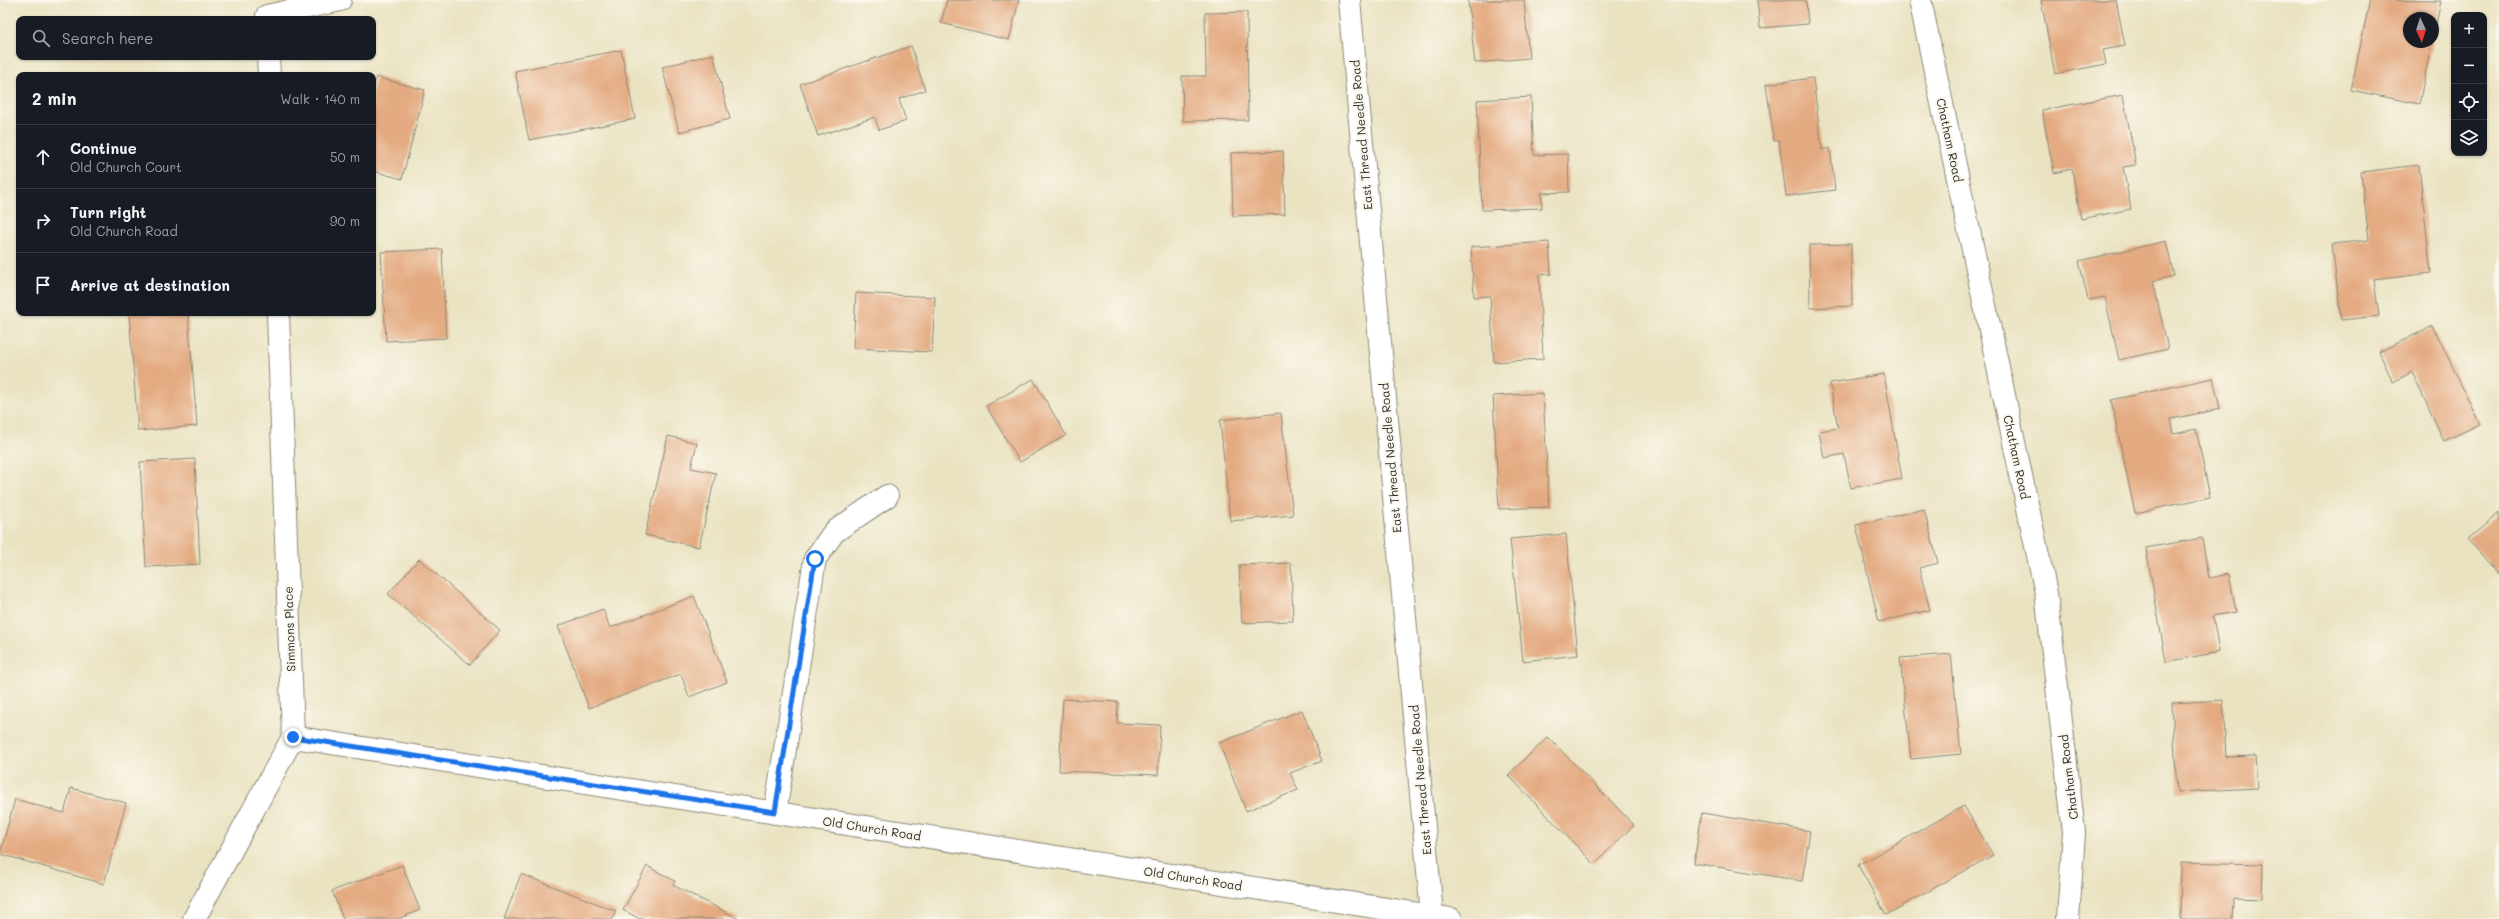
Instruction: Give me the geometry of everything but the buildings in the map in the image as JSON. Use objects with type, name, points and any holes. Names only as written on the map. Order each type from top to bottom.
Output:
[{"type":"street","points":[[265,12],[340,0]]},
{"type":"street","name":"East Thread Needle Road","points":[[1349,0],[1442,917]]},
{"type":"street","name":"Chatham Road","points":[[1920,0],[2046,593],[2074,832],[2068,919]]},
{"type":"street","points":[[268,60],[269,72]]},
{"type":"street","name":"Simmons Place","points":[[278,316],[293,737]]},
{"type":"street","points":[[775,812],[815,559],[834,532],[887,496]]},
{"type":"street","points":[[194,919],[293,737]]},
{"type":"street","name":"Old Church Road","points":[[293,737],[1442,917]]},
{"type":"route","points":[[293,737],[775,812],[815,559]]}]
